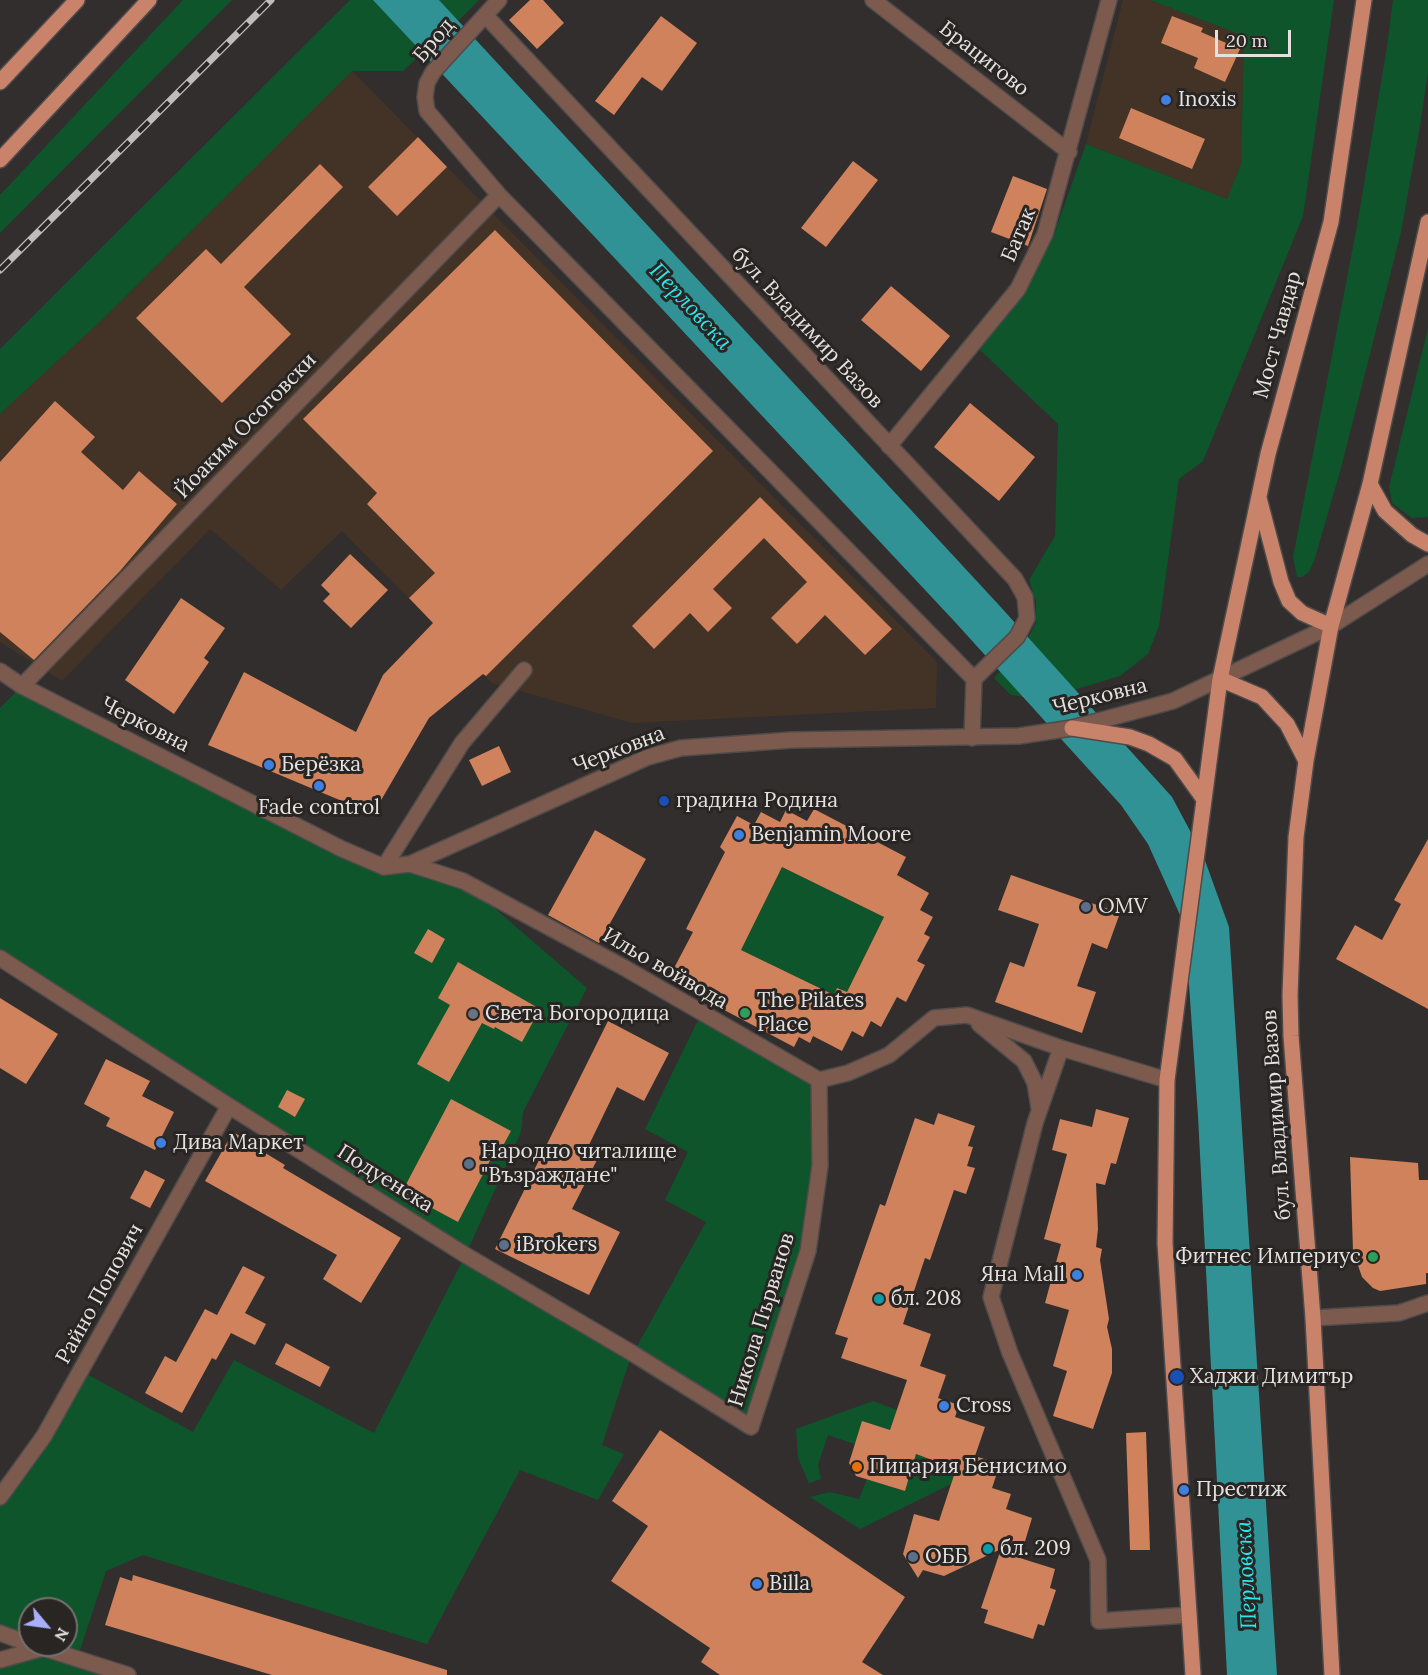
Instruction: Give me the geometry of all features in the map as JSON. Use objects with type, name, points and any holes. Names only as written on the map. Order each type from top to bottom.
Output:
[{"type":"main road","points":[[0,82],[77,0]]},
{"type":"main road","points":[[0,160],[149,0]]},
{"type":"main road","name":"Мост Чавдар","points":[[1220,679],[1258,495],[1282,398],[1331,222],[1364,0]]},
{"type":"main road","points":[[1258,495],[1281,582],[1289,601],[1302,613],[1331,626],[1370,484],[1427,229]]},
{"type":"main road","points":[[1370,484],[1385,511],[1412,535],[1428,544]]},
{"type":"main road","name":"бул. Владимир Вазов","points":[[1331,626],[1306,761],[1296,837],[1290,995],[1291,1036],[1313,1318],[1332,1675]]},
{"type":"main road","points":[[1193,1675],[1165,1243],[1167,1080],[1220,679],[1262,698],[1287,724],[1306,761]]},
{"type":"main road","points":[[1072,728],[1130,737],[1149,744],[1175,759],[1203,798]]},
{"type":"street","name":"Брод","points":[[499,0],[430,78],[425,97],[427,111],[499,195]]},
{"type":"street","name":"Брацигово","points":[[873,0],[1069,152]]},
{"type":"street","name":"Батак","points":[[889,446],[1018,289],[1046,234],[1108,0]]},
{"type":"street","name":"бул. Владимир Вазов","points":[[485,15],[1015,579],[1025,597],[1027,618],[1017,637],[974,680]]},
{"type":"street","points":[[499,195],[974,680],[972,738]]},
{"type":"street","name":"Йоаким Осоговски","points":[[22,686],[499,195]]},
{"type":"street","points":[[1331,626],[1428,564]]},
{"type":"street","name":"Черковна","points":[[0,671],[22,686],[342,849],[384,867],[410,864],[648,757],[681,748],[792,740],[1019,736],[1072,728],[1173,701],[1331,626]]},
{"type":"street","points":[[384,867],[462,743],[524,670]]},
{"type":"street","name":"Ильо войвода","points":[[410,864],[463,881],[623,967],[819,1080]]},
{"type":"street","name":"Подуенска","points":[[0,958],[467,1256],[632,1353],[752,1428]]},
{"type":"street","points":[[819,1080],[848,1073],[888,1055],[934,1018],[967,1015],[1061,1048],[1167,1080]]},
{"type":"street","points":[[967,1015],[1024,1061],[1035,1083],[1040,1111]]},
{"type":"street","points":[[1061,1048],[1040,1111],[991,1297],[1010,1353],[1098,1560],[1099,1621],[1189,1615]]},
{"type":"street","name":"Никола Първанов","points":[[752,1428],[808,1251],[820,1166],[819,1080]]},
{"type":"street","name":"Райно Попович","points":[[0,1497],[44,1436],[229,1106]]},
{"type":"street","points":[[1313,1318],[1399,1314],[1428,1303]]},
{"type":"street","points":[[0,1633],[18,1640]]},
{"type":"street","points":[[0,1660],[18,1653]]},
{"type":"street","points":[[71,1657],[128,1675]]},
{"type":"shaded area","points":[[1123,0],[1150,0],[1244,36],[1241,164],[1227,199],[1086,144]]},
{"type":"shaded area","points":[[352,71],[937,662],[936,708],[632,723],[492,683],[342,531],[281,590],[210,529],[62,681],[0,642],[0,414],[104,318]]},
{"type":"green space","points":[[183,0],[232,0],[0,233],[0,195]]},
{"type":"green space","points":[[350,0],[375,0],[422,53],[403,71],[352,71],[104,318],[0,414],[0,349]]},
{"type":"green space","points":[[439,0],[479,0],[458,21]]},
{"type":"green space","points":[[1150,0],[1334,0],[1303,216],[1203,461],[1179,479],[1159,626],[1148,654],[1120,676],[1070,691],[1032,698],[1011,695],[994,678],[1021,651],[1036,623],[1036,602],[1029,580],[1055,536],[1058,424],[979,349],[1022,297],[1052,240],[1086,144],[1227,199],[1241,164],[1244,36]]},
{"type":"green space","points":[[1393,0],[1428,0],[1428,72],[1420,126],[1401,232],[1341,468],[1315,558],[1309,572],[1302,577],[1297,577],[1293,557],[1357,226]]},
{"type":"green space","points":[[1428,328],[1428,517],[1412,518],[1392,503],[1389,487]]},
{"type":"green space","points":[[22,686],[342,849],[463,881],[587,988],[523,1112],[521,1132],[466,1254],[0,958],[0,708]]},
{"type":"green space","points":[[782,867],[884,917],[847,992],[838,988],[834,995],[741,950]]},
{"type":"green space","points":[[701,1014],[819,1080],[808,1251],[751,1427],[632,1353],[602,1445],[624,1454],[598,1500],[520,1470],[427,1644],[143,1555],[106,1571],[78,1656],[78,1597],[18,1597],[18,1640],[0,1633],[0,1497],[81,1371],[193,1432],[234,1360],[374,1433],[466,1254],[635,1350],[706,1222],[665,1200],[688,1152],[645,1129]]},
{"type":"green space","points":[[873,1401],[897,1410],[890,1430],[855,1444],[828,1435],[818,1465],[821,1479],[809,1483],[798,1458],[796,1429]]},
{"type":"green space","points":[[916,1454],[956,1469],[951,1484],[860,1529],[810,1497],[830,1492],[859,1499],[867,1479],[905,1491]]},
{"type":"green space","points":[[18,1652],[18,1657],[78,1657],[77,1659],[128,1675],[0,1675],[0,1660]]},
{"type":"water","name":"Перловска","points":[[373,0],[439,0],[998,604],[1172,797],[1203,855],[1229,927],[1277,1675],[1227,1675],[1198,1116],[1185,926],[1148,844],[1121,805],[955,622]]},
{"type":"building","points":[[530,0],[543,0],[564,23],[537,49],[509,20]]},
{"type":"building","points":[[661,16],[697,43],[662,91],[642,77],[614,115],[595,101]]},
{"type":"building","points":[[1172,16],[1203,28],[1201,32],[1240,49],[1225,82],[1194,68],[1198,58],[1161,43]]},
{"type":"building","points":[[1131,108],[1205,139],[1192,169],[1119,138]]},
{"type":"building","points":[[418,137],[447,167],[397,216],[368,187]]},
{"type":"building","points":[[853,161],[878,180],[826,247],[801,228]]},
{"type":"building","points":[[320,164],[343,187],[244,287],[291,334],[222,403],[136,318],[206,249],[221,264]]},
{"type":"building","points":[[1013,176],[1047,189],[1028,246],[991,232]]},
{"type":"building","points":[[495,230],[713,451],[486,676],[483,674],[429,718],[373,814],[208,745],[244,672],[356,732],[383,675],[433,623],[409,598],[435,573],[367,504],[377,493],[303,419]]},
{"type":"building","points":[[891,286],[950,336],[921,371],[861,320]]},
{"type":"building","points":[[55,401],[95,437],[81,452],[123,490],[139,471],[177,504],[120,571],[34,660],[0,632],[0,462]]},
{"type":"building","points":[[970,403],[1035,457],[999,501],[934,447]]},
{"type":"building","points":[[760,497],[892,629],[865,655],[825,615],[797,644],[771,618],[807,582],[764,538],[713,589],[732,608],[708,632],[690,613],[654,649],[632,626]]},
{"type":"building","points":[[350,554],[388,590],[351,628],[323,601],[330,594],[321,585]]},
{"type":"building","points":[[181,598],[225,628],[204,658],[209,662],[174,714],[125,680]]},
{"type":"building","points":[[499,746],[511,772],[482,786],[469,760]]},
{"type":"building","points":[[814,809],[906,857],[897,875],[929,893],[920,910],[933,917],[924,934],[930,937],[917,961],[925,965],[906,1002],[897,997],[881,1027],[871,1021],[863,1037],[852,1031],[842,1051],[813,1036],[810,1043],[799,1037],[794,1047],[679,986],[683,980],[673,970],[693,932],[686,929],[725,852],[720,847],[737,816],[754,825],[761,812],[780,822],[786,810],[807,821]],"holes":[[[782,867],[884,917],[847,992],[837,988],[834,995],[741,950]]]},
{"type":"building","points":[[595,830],[646,859],[599,943],[548,915]]},
{"type":"building","points":[[1428,839],[1428,1009],[1336,959],[1355,925],[1382,940],[1401,904],[1394,900]]},
{"type":"building","points":[[1011,875],[1120,913],[1107,949],[1092,943],[1077,986],[1096,992],[1082,1033],[995,1002],[1010,962],[1024,967],[1039,924],[998,910]]},
{"type":"building","points":[[428,929],[445,939],[432,963],[414,953]]},
{"type":"building","name":"Света Богородица","points":[[458,962],[540,1009],[522,1042],[495,1027],[494,1029],[482,1023],[449,1082],[417,1064],[450,1005],[438,998]]},
{"type":"building","points":[[0,998],[58,1034],[26,1084],[0,1068]]},
{"type":"building","points":[[608,1021],[669,1053],[644,1101],[617,1087],[588,1147],[600,1154],[572,1209],[620,1232],[589,1295],[495,1249]]},
{"type":"building","points":[[106,1059],[150,1081],[142,1096],[174,1112],[155,1150],[106,1126],[110,1118],[84,1104]]},
{"type":"building","points":[[287,1090],[305,1099],[295,1117],[278,1107]]},
{"type":"building","name":"Народно читалище \"Възраждане\"","points":[[451,1099],[511,1131],[498,1155],[494,1153],[458,1222],[402,1192]]},
{"type":"building","name":"Яна Mall","points":[[1096,1109],[1129,1118],[1116,1164],[1111,1163],[1105,1185],[1096,1183],[1098,1229],[1096,1247],[1102,1249],[1100,1260],[1109,1319],[1107,1327],[1112,1349],[1112,1373],[1093,1429],[1053,1416],[1067,1371],[1053,1366],[1069,1310],[1045,1303],[1061,1244],[1044,1239],[1067,1154],[1052,1150],[1060,1119],[1092,1127]]},
{"type":"building","points":[[938,1113],[975,1126],[968,1146],[973,1147],[967,1166],[975,1168],[966,1194],[954,1190],[930,1260],[925,1258],[903,1324],[931,1334],[920,1366],[946,1375],[938,1398],[959,1405],[955,1417],[985,1427],[975,1456],[1000,1464],[992,1488],[1011,1494],[1006,1509],[1032,1518],[1020,1558],[1055,1569],[1050,1588],[1056,1590],[1044,1626],[1038,1624],[1033,1639],[984,1623],[988,1610],[981,1608],[1001,1549],[944,1576],[923,1570],[918,1578],[903,1554],[914,1514],[939,1521],[956,1469],[916,1454],[905,1491],[856,1476],[849,1463],[862,1421],[890,1430],[907,1380],[841,1358],[848,1338],[835,1334],[880,1204],[885,1206],[915,1118],[934,1125]]},
{"type":"building","points":[[233,1132],[263,1149],[262,1151],[285,1165],[283,1168],[401,1238],[361,1303],[323,1279],[337,1255],[205,1181]]},
{"type":"building","points":[[1350,1157],[1418,1163],[1419,1180],[1428,1180],[1426,1284],[1380,1291],[1373,1288],[1362,1277],[1353,1251]]},
{"type":"building","points":[[145,1170],[165,1180],[150,1208],[130,1198]]},
{"type":"building","points":[[243,1266],[265,1277],[245,1313],[266,1324],[255,1345],[231,1333],[216,1360],[212,1358],[182,1413],[145,1393],[165,1356],[176,1362],[205,1309],[217,1315]]},
{"type":"building","points":[[286,1343],[330,1367],[320,1387],[275,1364]]},
{"type":"building","points":[[660,1430],[905,1597],[862,1662],[883,1675],[720,1675],[701,1662],[710,1648],[611,1581],[648,1526],[612,1501]]},
{"type":"building","points":[[1146,1432],[1150,1550],[1130,1550],[1126,1433]]},
{"type":"building","points":[[133,1575],[447,1670],[447,1675],[272,1675],[105,1625],[120,1577],[132,1581]]},
{"type":"railway","points":[[0,270],[271,0]]},
{"type":"place","name":"Inoxis","points":[[1166,100]]},
{"type":"place","name":"Берёзка","points":[[269,765]]},
{"type":"place","name":"Fade control","points":[[319,786]]},
{"type":"place","name":"градина Родина","points":[[664,801]]},
{"type":"place","name":"Benjamin Moore","points":[[739,835]]},
{"type":"place","name":"OMV","points":[[1086,907]]},
{"type":"place","name":"The Pilates Place","points":[[745,1013]]},
{"type":"place","name":"Света Богородица","points":[[473,1014]]},
{"type":"place","name":"Дива Маркет","points":[[161,1143]]},
{"type":"place","name":"Народно читалище \"Възраждане\"","points":[[469,1164]]},
{"type":"place","name":"iBrokers","points":[[504,1245]]},
{"type":"place","name":"Фитнес Империус","points":[[1373,1257]]},
{"type":"place","name":"Яна Mall","points":[[1077,1275]]},
{"type":"place","name":"бл. 208","points":[[879,1299]]},
{"type":"place","name":"Хаджи Димитър","points":[[1177,1377]]},
{"type":"place","name":"Cross","points":[[944,1406]]},
{"type":"place","name":"Пицария Бенисимо","points":[[857,1467]]},
{"type":"place","name":"Престиж","points":[[1184,1490]]},
{"type":"place","name":"бл. 209","points":[[988,1549]]},
{"type":"place","name":"ОББ","points":[[913,1557]]},
{"type":"place","name":"Billa","points":[[757,1584]]}]
